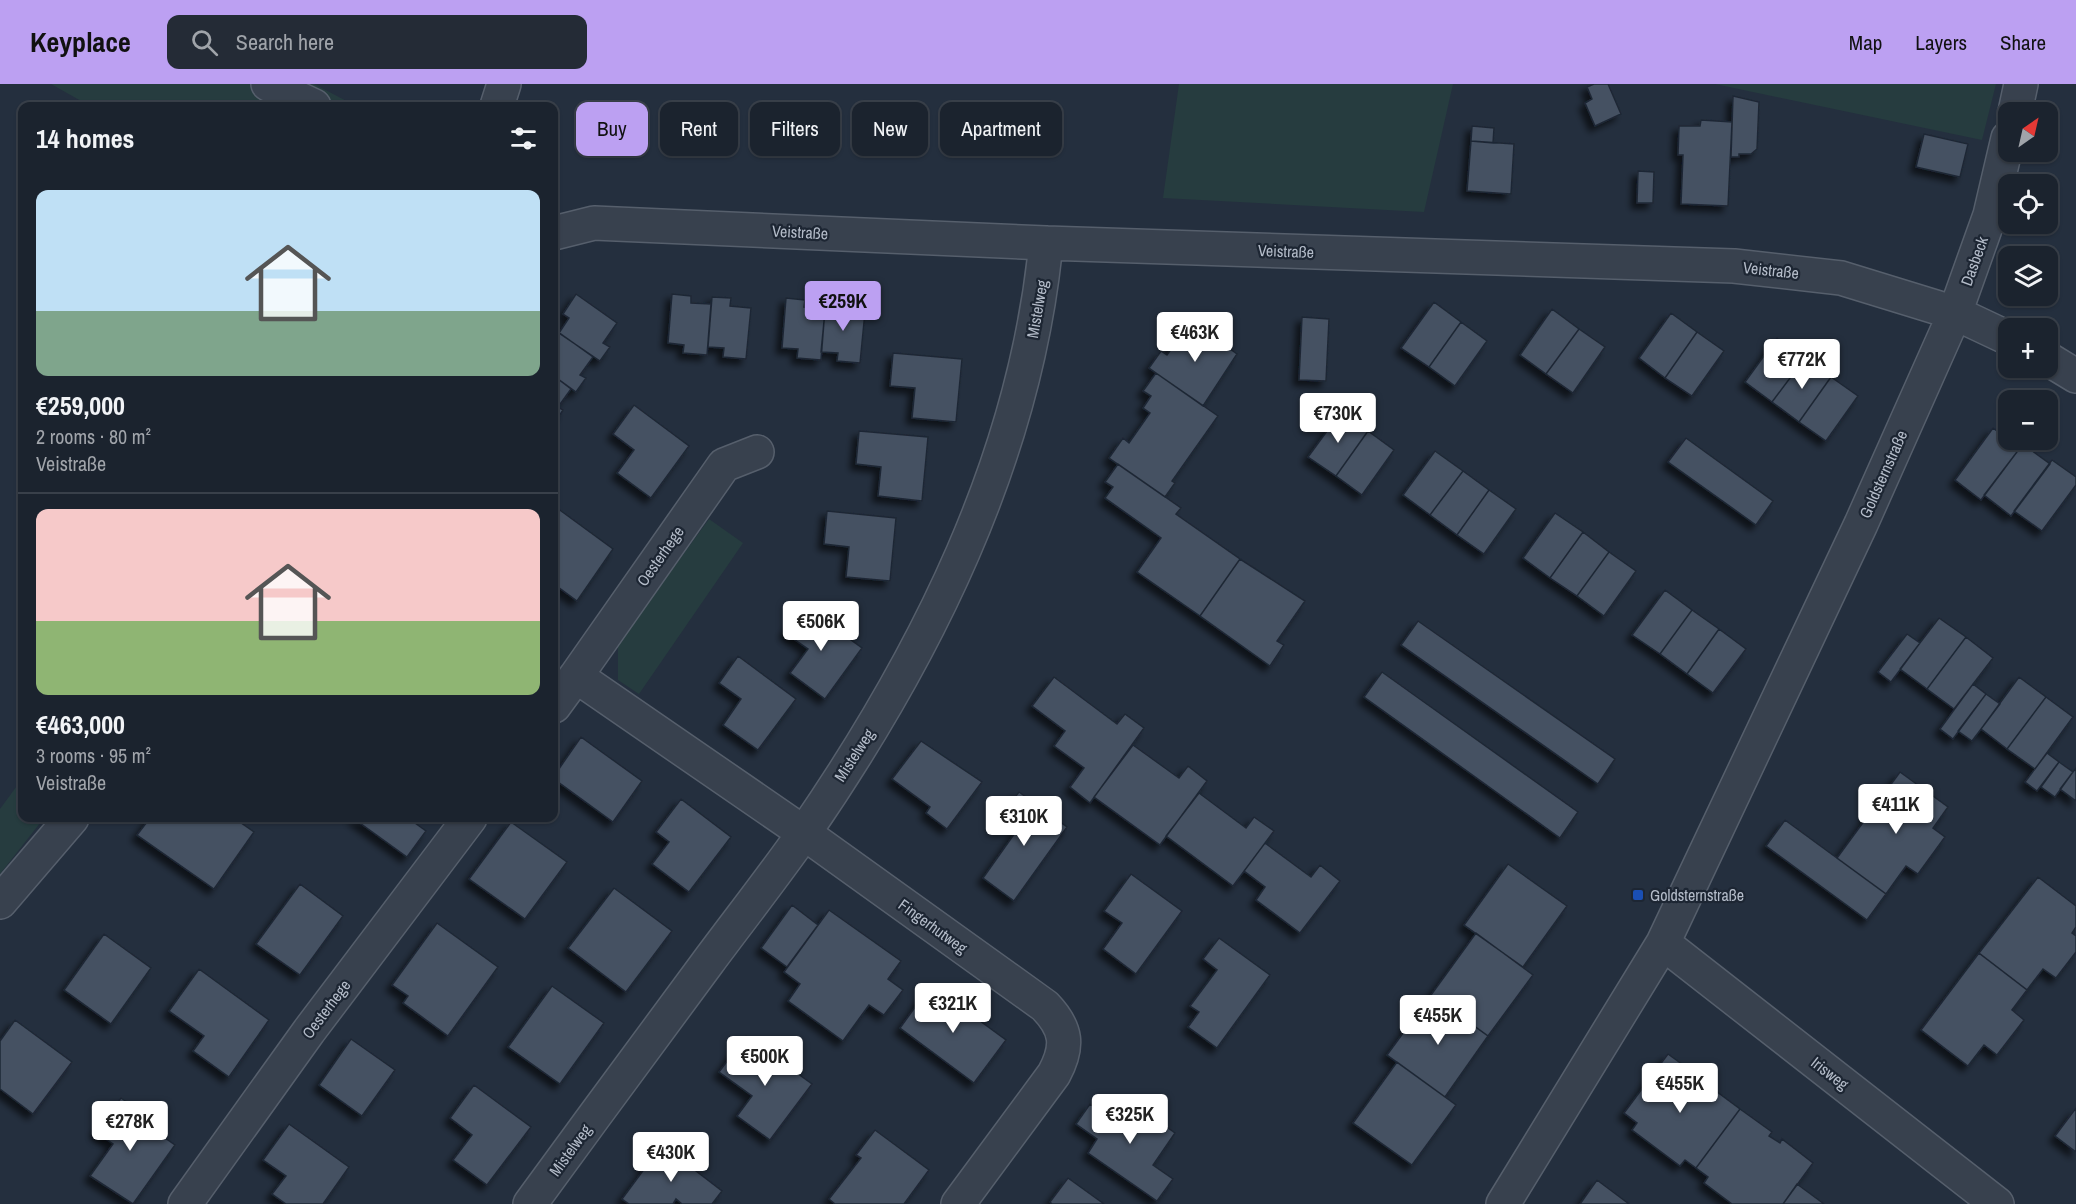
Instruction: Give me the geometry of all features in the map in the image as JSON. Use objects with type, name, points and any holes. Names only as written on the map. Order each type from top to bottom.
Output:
[{"type":"street","points":[[268,84],[306,102]]},
{"type":"street","points":[[498,102],[504,84]]},
{"type":"street","points":[[2017,102],[2021,84]]},
{"type":"street","name":"Dasbeck","points":[[1956,313],[1990,215],[2002,162]]},
{"type":"street","name":"Veistraße","points":[[558,232],[594,223],[1046,243],[1734,266],[1841,278],[1956,313],[1998,333]]},
{"type":"street","name":"Mistelweg","points":[[530,1204],[804,833],[888,703],[909,664],[959,563],[985,502],[1012,421],[1030,354],[1046,243]]},
{"type":"street","name":"Goldsternstraße","points":[[1503,1204],[1663,943],[1861,524],[1956,313]]},
{"type":"street","points":[[2058,365],[2076,376]]},
{"type":"street","name":"Oesterhege","points":[[558,701],[724,465],[758,452]]},
{"type":"street","points":[[576,676],[804,833]]},
{"type":"street","points":[[0,902],[69,822]]},
{"type":"street","name":"Oesterhege","points":[[185,1204],[314,1024],[467,822]]},
{"type":"street","name":"Fingerhutweg","points":[[804,833],[1045,1006],[1059,1022],[1064,1041],[1062,1059],[1054,1074],[958,1204]]},
{"type":"street","name":"Irisweg","points":[[1663,943],[1997,1204]]},
{"type":"green space","points":[[51,84],[314,84],[348,102],[83,102]]},
{"type":"green space","points":[[1179,84],[1453,84],[1424,212],[1163,198]]},
{"type":"green space","points":[[1715,84],[1996,84],[1982,140]]},
{"type":"green space","points":[[709,519],[743,543],[639,694],[618,680],[618,644]]},
{"type":"green space","points":[[18,784],[18,822],[41,822],[0,874],[0,809]]},
{"type":"building","points":[[1594,84],[1608,84],[1621,114],[1595,126],[1585,103],[1592,99],[1587,87]]},
{"type":"building","points":[[1733,96],[1759,102],[1757,149],[1751,154],[1739,154],[1739,157],[1731,157]]},
{"type":"building","points":[[1701,120],[1732,122],[1728,206],[1681,204],[1683,155],[1678,155],[1679,126],[1700,126]]},
{"type":"building","points":[[1472,126],[1494,128],[1493,143],[1471,141]]},
{"type":"building","points":[[1924,134],[1968,144],[1960,177],[1916,167]]},
{"type":"building","points":[[1471,141],[1514,144],[1511,194],[1467,191]]},
{"type":"building","points":[[1638,171],[1654,172],[1653,203],[1637,203]]},
{"type":"building","points":[[576,294],[617,323],[603,343],[610,347],[600,361],[559,333],[569,318],[563,314]]},
{"type":"building","points":[[672,294],[691,296],[691,303],[711,304],[707,355],[683,353],[684,345],[668,343]]},
{"type":"building","points":[[712,297],[731,298],[730,306],[751,308],[746,359],[723,357],[724,348],[708,347]]},
{"type":"building","points":[[786,298],[805,300],[804,307],[825,309],[821,360],[797,358],[798,349],[782,348]]},
{"type":"building","points":[[826,301],[845,303],[844,310],[865,312],[860,363],[837,361],[838,353],[821,352]]},
{"type":"building","points":[[1434,302],[1461,322],[1429,367],[1401,348]]},
{"type":"building","points":[[1552,309],[1579,329],[1546,374],[1520,355]]},
{"type":"building","points":[[1671,313],[1697,332],[1665,378],[1639,358]]},
{"type":"building","points":[[1302,317],[1329,319],[1326,381],[1299,380]]},
{"type":"building","points":[[1191,321],[1237,354],[1203,406],[1149,368],[1161,351],[1167,355]]},
{"type":"building","points":[[1461,322],[1487,341],[1455,386],[1429,367]]},
{"type":"building","points":[[1579,329],[1605,347],[1573,393],[1546,374]]},
{"type":"building","points":[[558,332],[593,357],[580,375],[586,378],[576,392],[558,379]]},
{"type":"building","points":[[1697,332],[1724,351],[1692,396],[1665,378]]},
{"type":"building","points":[[1777,338],[1805,358],[1772,402],[1745,382]]},
{"type":"building","points":[[893,353],[962,359],[956,422],[912,418],[915,388],[890,386]]},
{"type":"building","points":[[1805,358],[1831,377],[1799,422],[1772,402]]},
{"type":"building","points":[[1156,373],[1218,416],[1172,481],[1175,483],[1165,497],[1109,458],[1123,438],[1129,443],[1150,413],[1143,408],[1151,396],[1143,391]]},
{"type":"building","points":[[1831,377],[1858,396],[1826,441],[1799,422]]},
{"type":"building","points":[[558,379],[571,389],[558,407]]},
{"type":"building","points":[[634,405],[689,446],[651,498],[617,473],[634,450],[613,434]]},
{"type":"building","points":[[558,407],[563,410],[558,418]]},
{"type":"building","points":[[1341,412],[1368,431],[1336,476],[1308,457]]},
{"type":"building","points":[[1993,428],[1998,432],[1998,450],[2018,450],[1981,500],[1955,480]]},
{"type":"building","points":[[859,431],[928,437],[922,501],[878,496],[881,467],[856,464]]},
{"type":"building","points":[[1368,431],[1394,450],[1362,495],[1336,476]]},
{"type":"building","points":[[1686,438],[1773,501],[1756,525],[1668,462]]},
{"type":"building","points":[[2018,450],[2031,450],[2050,464],[2011,516],[1984,495]]},
{"type":"building","points":[[1435,451],[1463,471],[1430,515],[1403,495]]},
{"type":"building","points":[[2052,460],[2076,477],[2076,485],[2042,531],[2014,511]]},
{"type":"building","points":[[1118,464],[1181,508],[1176,514],[1240,559],[1200,616],[1137,572],[1161,538],[1105,498],[1113,487],[1105,482]]},
{"type":"building","points":[[1463,471],[1489,490],[1457,535],[1430,515]]},
{"type":"building","points":[[1489,490],[1516,509],[1484,554],[1457,535]]},
{"type":"building","points":[[558,509],[613,549],[577,601],[558,587]]},
{"type":"building","points":[[827,511],[896,518],[890,581],[846,577],[849,547],[824,544]]},
{"type":"building","points":[[1555,513],[1583,532],[1550,578],[1523,558]]},
{"type":"building","points":[[1583,532],[1609,552],[1577,596],[1550,578]]},
{"type":"building","points":[[1609,552],[1636,571],[1604,616],[1577,596]]},
{"type":"building","points":[[1240,559],[1305,601],[1277,641],[1284,645],[1270,666],[1200,616]]},
{"type":"building","points":[[1665,590],[1692,610],[1660,654],[1632,635]]},
{"type":"building","points":[[804,606],[862,648],[825,699],[790,673],[808,649],[785,633]]},
{"type":"building","points":[[1692,610],[1719,629],[1687,674],[1660,654]]},
{"type":"building","points":[[1939,618],[1966,637],[1927,689],[1900,669]]},
{"type":"building","points":[[1418,621],[1615,759],[1598,784],[1401,645]]},
{"type":"building","points":[[1719,629],[1746,649],[1713,693],[1687,674]]},
{"type":"building","points":[[1907,634],[1920,643],[1891,682],[1878,672]]},
{"type":"building","points":[[1966,637],[1993,658],[1954,709],[1927,689]]},
{"type":"building","points":[[738,656],[796,699],[758,750],[723,725],[741,699],[719,683]]},
{"type":"building","points":[[1382,672],[1578,812],[1560,838],[1364,697]]},
{"type":"building","points":[[1054,677],[1117,724],[1125,714],[1144,728],[1090,803],[1070,787],[1084,768],[1054,746],[1065,731],[1032,706]]},
{"type":"building","points":[[2019,677],[2046,697],[2007,749],[1981,729]]},
{"type":"building","points":[[1973,684],[1986,694],[1953,739],[1940,729]]},
{"type":"building","points":[[1986,694],[2000,704],[1972,741],[1958,731]]},
{"type":"building","points":[[2046,697],[2073,717],[2035,769],[2007,749]]},
{"type":"building","points":[[581,737],[642,781],[613,822],[558,782],[558,770]]},
{"type":"building","points":[[921,741],[982,782],[947,829],[926,813],[930,807],[892,779]]},
{"type":"building","points":[[1133,745],[1179,778],[1188,766],[1207,781],[1160,845],[1094,797]]},
{"type":"building","points":[[2047,753],[2059,762],[2037,791],[2025,782]]},
{"type":"building","points":[[2059,762],[2073,772],[2055,797],[2041,787]]},
{"type":"building","points":[[2076,768],[2076,801],[2060,789]]},
{"type":"building","points":[[1900,772],[1948,807],[1933,828],[1945,837],[1918,874],[1906,866],[1886,894],[1837,858]]},
{"type":"building","points":[[1019,792],[1067,827],[1014,901],[983,878],[1020,826],[1003,813]]},
{"type":"building","points":[[1199,793],[1246,828],[1254,817],[1274,831],[1233,886],[1166,836]]},
{"type":"building","points":[[681,799],[731,837],[689,892],[652,864],[669,842],[656,832]]},
{"type":"building","points":[[1785,820],[1886,894],[1867,920],[1766,846]]},
{"type":"building","points":[[147,822],[240,822],[254,832],[214,889],[137,835]]},
{"type":"building","points":[[359,822],[414,822],[426,831],[407,857]]},
{"type":"building","points":[[511,822],[567,862],[525,919],[469,879]]},
{"type":"building","points":[[1265,843],[1311,877],[1320,865],[1340,881],[1300,933],[1256,900],[1265,887],[1244,871]]},
{"type":"building","points":[[1508,864],[1567,906],[1523,967],[1464,925]]},
{"type":"building","points":[[1131,874],[1182,911],[1136,974],[1103,949],[1122,923],[1104,911]]},
{"type":"building","points":[[2038,877],[2076,906],[2076,927],[2072,933],[2076,936],[2076,952],[2056,978],[2043,969],[2027,990],[1979,953]]},
{"type":"building","points":[[300,884],[343,916],[300,975],[256,944]]},
{"type":"building","points":[[614,888],[672,931],[626,992],[568,948]]},
{"type":"building","points":[[792,905],[818,925],[787,967],[761,948]]},
{"type":"building","points":[[829,910],[901,961],[888,979],[903,990],[884,1015],[869,1005],[843,1041],[788,1001],[800,984],[784,972]]},
{"type":"building","points":[[437,923],[498,967],[448,1036],[403,1003],[408,996],[392,985]]},
{"type":"building","points":[[1476,933],[1533,975],[1488,1036],[1431,995]]},
{"type":"building","points":[[104,934],[151,968],[111,1024],[64,990]]},
{"type":"building","points":[[1219,938],[1270,975],[1217,1048],[1188,1027],[1199,1012],[1190,1006],[1217,970],[1203,959]]},
{"type":"building","points":[[1979,953],[2027,990],[2012,1010],[2024,1020],[1997,1055],[1984,1045],[1968,1066],[1921,1030]]},
{"type":"building","points":[[199,969],[269,1020],[229,1077],[193,1051],[204,1036],[169,1011]]},
{"type":"building","points":[[931,985],[1006,1040],[974,1083],[900,1028]]},
{"type":"building","points":[[552,986],[604,1023],[560,1084],[508,1047]]},
{"type":"building","points":[[1431,995],[1488,1036],[1445,1097],[1387,1055]]},
{"type":"building","points":[[15,1020],[72,1062],[33,1114],[0,1089],[0,1041]]},
{"type":"building","points":[[746,1036],[812,1084],[770,1140],[737,1116],[752,1096],[719,1072]]},
{"type":"building","points":[[351,1039],[395,1070],[362,1116],[319,1085]]},
{"type":"building","points":[[1668,1054],[1701,1078],[1697,1083],[1707,1089],[1709,1086],[1740,1109],[1696,1168],[1685,1160],[1680,1166],[1632,1130],[1637,1123],[1624,1113]]},
{"type":"building","points":[[1397,1062],[1456,1105],[1412,1165],[1353,1123]]},
{"type":"building","points":[[474,1085],[531,1127],[487,1185],[453,1160],[472,1135],[450,1118]]},
{"type":"building","points":[[121,1098],[149,1118],[145,1124],[175,1145],[133,1204],[90,1176],[113,1144],[96,1132]]},
{"type":"building","points":[[1126,1098],[1175,1133],[1153,1165],[1173,1179],[1157,1201],[1088,1153],[1097,1139],[1076,1124],[1090,1104],[1111,1119]]},
{"type":"building","points":[[2076,1108],[2076,1152],[2055,1136]]},
{"type":"building","points":[[1740,1109],[1772,1132],[1769,1136],[1780,1143],[1782,1139],[1813,1163],[1783,1204],[1732,1204],[1704,1183],[1708,1177],[1696,1168]]},
{"type":"building","points":[[289,1124],[349,1167],[323,1204],[286,1204],[272,1194],[286,1176],[263,1160]]},
{"type":"building","points":[[875,1130],[929,1170],[904,1204],[835,1204],[829,1199],[861,1158],[856,1155]]},
{"type":"building","points":[[662,1145],[722,1191],[712,1204],[682,1204],[676,1199],[673,1204],[629,1204],[622,1199]]},
{"type":"building","points":[[1068,1178],[1104,1204],[1052,1204],[1050,1202]]},
{"type":"building","points":[[1597,1180],[1629,1204],[1580,1204]]},
{"type":"building","points":[[1797,1184],[1824,1204],[1783,1204]]},
{"type":"place","name":"Goldsternstraße","points":[[1638,895]]}]
